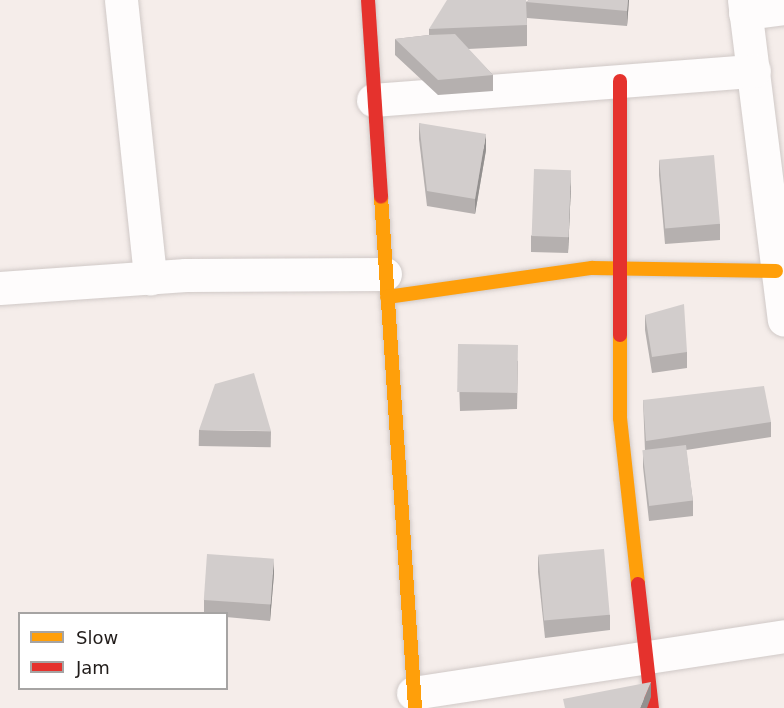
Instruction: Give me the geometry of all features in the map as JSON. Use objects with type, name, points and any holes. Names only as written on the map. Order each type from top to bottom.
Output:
[{"type":"street","points":[[121,0],[150,278]]},
{"type":"street","points":[[368,0],[414,701],[645,658],[784,636]]},
{"type":"street","points":[[784,8],[745,6],[784,320]]},
{"type":"street","points":[[373,100],[754,71]]},
{"type":"street","points":[[620,81],[622,268],[620,418],[652,708]]},
{"type":"street","points":[[0,288],[150,278],[386,285],[592,268],[778,259]]},
{"type":"building","points":[[447,0],[526,0],[527,25],[429,29]]},
{"type":"building","points":[[529,0],[628,0],[627,11],[526,2]]},
{"type":"building","points":[[455,34],[493,75],[438,80],[395,39],[429,35]]},
{"type":"building","points":[[419,123],[486,134],[475,199],[427,191]]},
{"type":"building","points":[[714,155],[720,224],[665,229],[659,160]]},
{"type":"building","points":[[534,169],[571,170],[569,237],[532,236]]},
{"type":"building","points":[[684,304],[687,352],[652,357],[645,315]]},
{"type":"building","points":[[458,344],[518,345],[517,393],[457,392]]},
{"type":"building","points":[[254,373],[271,431],[199,430],[215,384]]},
{"type":"building","points":[[764,386],[771,422],[646,441],[643,400]]},
{"type":"building","points":[[686,445],[693,501],[649,506],[642,450]]},
{"type":"building","points":[[604,549],[610,615],[544,621],[538,555]]},
{"type":"building","points":[[207,554],[274,559],[271,605],[204,600]]},
{"type":"building","points":[[651,682],[640,708],[565,708],[563,699]]},
{"type":"traffic: slow","points":[[381,197],[415,708]]},
{"type":"traffic: slow","points":[[387,297],[592,268],[776,271]]},
{"type":"traffic: slow","points":[[620,335],[620,418],[638,584]]},
{"type":"traffic: jam","points":[[368,0],[381,197]]},
{"type":"traffic: jam","points":[[620,81],[620,335]]},
{"type":"traffic: jam","points":[[638,584],[652,708]]}]
